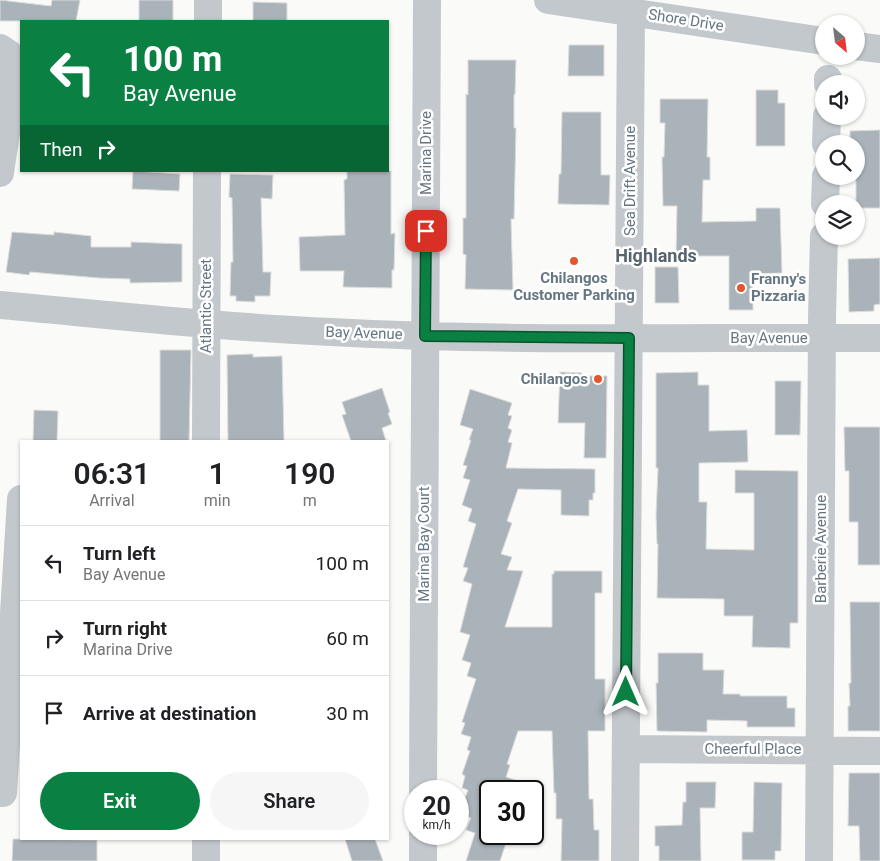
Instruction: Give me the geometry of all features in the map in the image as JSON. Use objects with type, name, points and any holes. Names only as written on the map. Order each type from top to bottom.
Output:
[{"type":"street","points":[[208,0],[208,20]]},
{"type":"street","name":"Marina Drive","points":[[425,336],[428,0]]},
{"type":"street","name":"Shore Drive","points":[[548,0],[815,40]]},
{"type":"street","name":"Sea Drift Avenue","points":[[625,861],[631,12]]},
{"type":"street","points":[[865,47],[880,49]]},
{"type":"street","points":[[0,48],[9,54],[12,64],[11,93],[0,173]]},
{"type":"street","name":"Atlantic Street","points":[[206,440],[207,172]]},
{"type":"street","name":"Barberie Avenue","points":[[819,861],[824,245]]},
{"type":"street","name":"Bay Avenue","points":[[0,304],[206,325],[425,336],[880,338]]},
{"type":"street","name":"Marina Bay Court","points":[[423,780],[425,336]]},
{"type":"street","points":[[2,793],[8,556],[20,504]]},
{"type":"street","name":"Cheerful Place","points":[[626,749],[880,751]]},
{"type":"street","points":[[206,840],[206,861]]},
{"type":"street","points":[[423,845],[423,861]]},
{"type":"building","points":[[0,0],[51,6],[52,0],[80,0],[76,20],[0,21]]},
{"type":"building","points":[[139,0],[173,0],[173,20],[139,20]]},
{"type":"building","points":[[253,2],[287,3],[287,20],[253,20]]},
{"type":"building","points":[[569,45],[604,45],[604,76],[568,76]]},
{"type":"building","points":[[468,60],[516,60],[514,95],[514,128],[516,128],[514,219],[511,219],[513,290],[465,289],[466,255],[463,254],[463,218],[466,218],[466,94],[468,95]]},
{"type":"building","points":[[756,90],[778,90],[778,103],[785,103],[785,146],[756,146]]},
{"type":"building","points":[[660,99],[708,99],[707,157],[710,157],[710,180],[703,180],[702,222],[756,221],[756,208],[780,208],[782,273],[753,274],[753,310],[729,310],[729,256],[676,256],[677,206],[663,206],[662,157],[664,157],[665,123],[660,123]]},
{"type":"building","points":[[562,112],[601,112],[601,175],[610,175],[609,205],[558,204],[559,174],[561,174]]},
{"type":"building","points":[[880,130],[880,208],[865,208],[865,195],[856,195],[856,185],[865,185],[865,135],[850,135],[850,131]]},
{"type":"building","points":[[391,171],[391,234],[395,233],[392,288],[343,287],[344,271],[300,271],[299,237],[345,235],[344,180],[347,179],[347,172]]},
{"type":"building","points":[[133,172],[180,174],[179,191],[132,189]]},
{"type":"building","points":[[230,174],[273,175],[272,199],[261,198],[263,272],[271,272],[270,296],[255,296],[255,302],[236,301],[236,296],[230,296],[231,262],[233,262],[232,198],[229,197]]},
{"type":"building","points":[[12,232],[54,235],[54,232],[91,236],[91,247],[131,247],[131,242],[182,244],[182,282],[130,283],[130,279],[30,272],[29,275],[6,272]]},
{"type":"building","points":[[880,258],[880,304],[874,305],[874,311],[849,312],[848,259]]},
{"type":"building","points":[[655,267],[678,267],[679,303],[655,303]]},
{"type":"building","points":[[160,350],[191,350],[189,440],[160,440]]},
{"type":"building","points":[[253,354],[253,357],[282,356],[284,440],[228,440],[227,355]]},
{"type":"building","points":[[560,372],[582,373],[582,376],[607,376],[606,458],[584,458],[585,423],[558,423]]},
{"type":"building","points":[[698,372],[698,385],[709,385],[709,431],[747,430],[748,462],[699,463],[699,502],[707,502],[706,549],[754,550],[754,493],[735,493],[735,470],[798,471],[798,623],[790,623],[790,648],[752,647],[753,616],[724,616],[724,599],[657,598],[658,544],[656,515],[658,468],[656,468],[656,373]]},
{"type":"building","points":[[775,381],[801,381],[800,435],[775,435]]},
{"type":"building","points":[[382,388],[392,424],[382,428],[386,440],[351,440],[342,415],[346,414],[342,402]]},
{"type":"building","points":[[470,389],[512,403],[508,415],[512,416],[508,428],[512,430],[508,442],[512,443],[506,468],[595,469],[595,493],[593,493],[593,500],[589,500],[589,516],[561,515],[561,490],[518,489],[507,521],[512,523],[501,554],[512,557],[507,570],[523,571],[505,627],[552,627],[552,574],[554,574],[554,571],[602,571],[602,593],[595,593],[595,679],[605,679],[605,731],[588,731],[589,799],[593,799],[594,830],[599,830],[599,861],[561,861],[562,819],[556,819],[552,731],[518,731],[507,764],[510,765],[506,777],[515,780],[479,780],[479,845],[505,845],[500,861],[466,861],[475,833],[469,831],[471,818],[469,817],[469,780],[464,780],[465,776],[462,774],[470,751],[467,750],[471,737],[461,734],[465,723],[462,722],[476,679],[467,676],[471,663],[462,660],[470,635],[460,632],[472,584],[463,581],[468,568],[463,567],[476,524],[468,521],[472,509],[462,505],[470,480],[463,478],[467,466],[463,465],[473,429],[460,425]]},
{"type":"building","points":[[34,410],[58,411],[57,440],[33,440]]},
{"type":"building","points":[[844,427],[880,427],[880,565],[858,565],[858,522],[849,522],[849,471],[845,471]]},
{"type":"building","points":[[850,602],[880,602],[880,731],[848,731],[849,683],[851,683]]},
{"type":"building","points":[[658,653],[703,653],[703,670],[724,670],[723,694],[787,696],[787,708],[795,708],[795,727],[747,727],[747,721],[707,720],[707,732],[657,731],[656,683],[658,683]]},
{"type":"building","points":[[849,773],[880,773],[880,861],[860,861],[859,826],[848,826]]},
{"type":"building","points":[[686,782],[716,782],[715,808],[700,808],[701,861],[659,861],[659,846],[655,846],[655,826],[682,825],[683,802],[686,802]]},
{"type":"building","points":[[754,782],[782,783],[781,851],[775,851],[775,860],[742,860],[742,832],[753,832]]},
{"type":"building","points":[[13,839],[97,840],[97,861],[12,861]]},
{"type":"building","points":[[345,840],[375,840],[383,861],[352,861]]},
{"type":"place","name":"Chilangos Customer Parking","points":[[574,261]]},
{"type":"place","name":"Franny's Pizzaria","points":[[741,288]]},
{"type":"place","name":"Chilangos","points":[[598,379]]},
{"type":"district","name":"Highlands","points":[[656,256]]},
{"type":"route","points":[[426,231],[425,336],[629,338],[626,692]]}]
